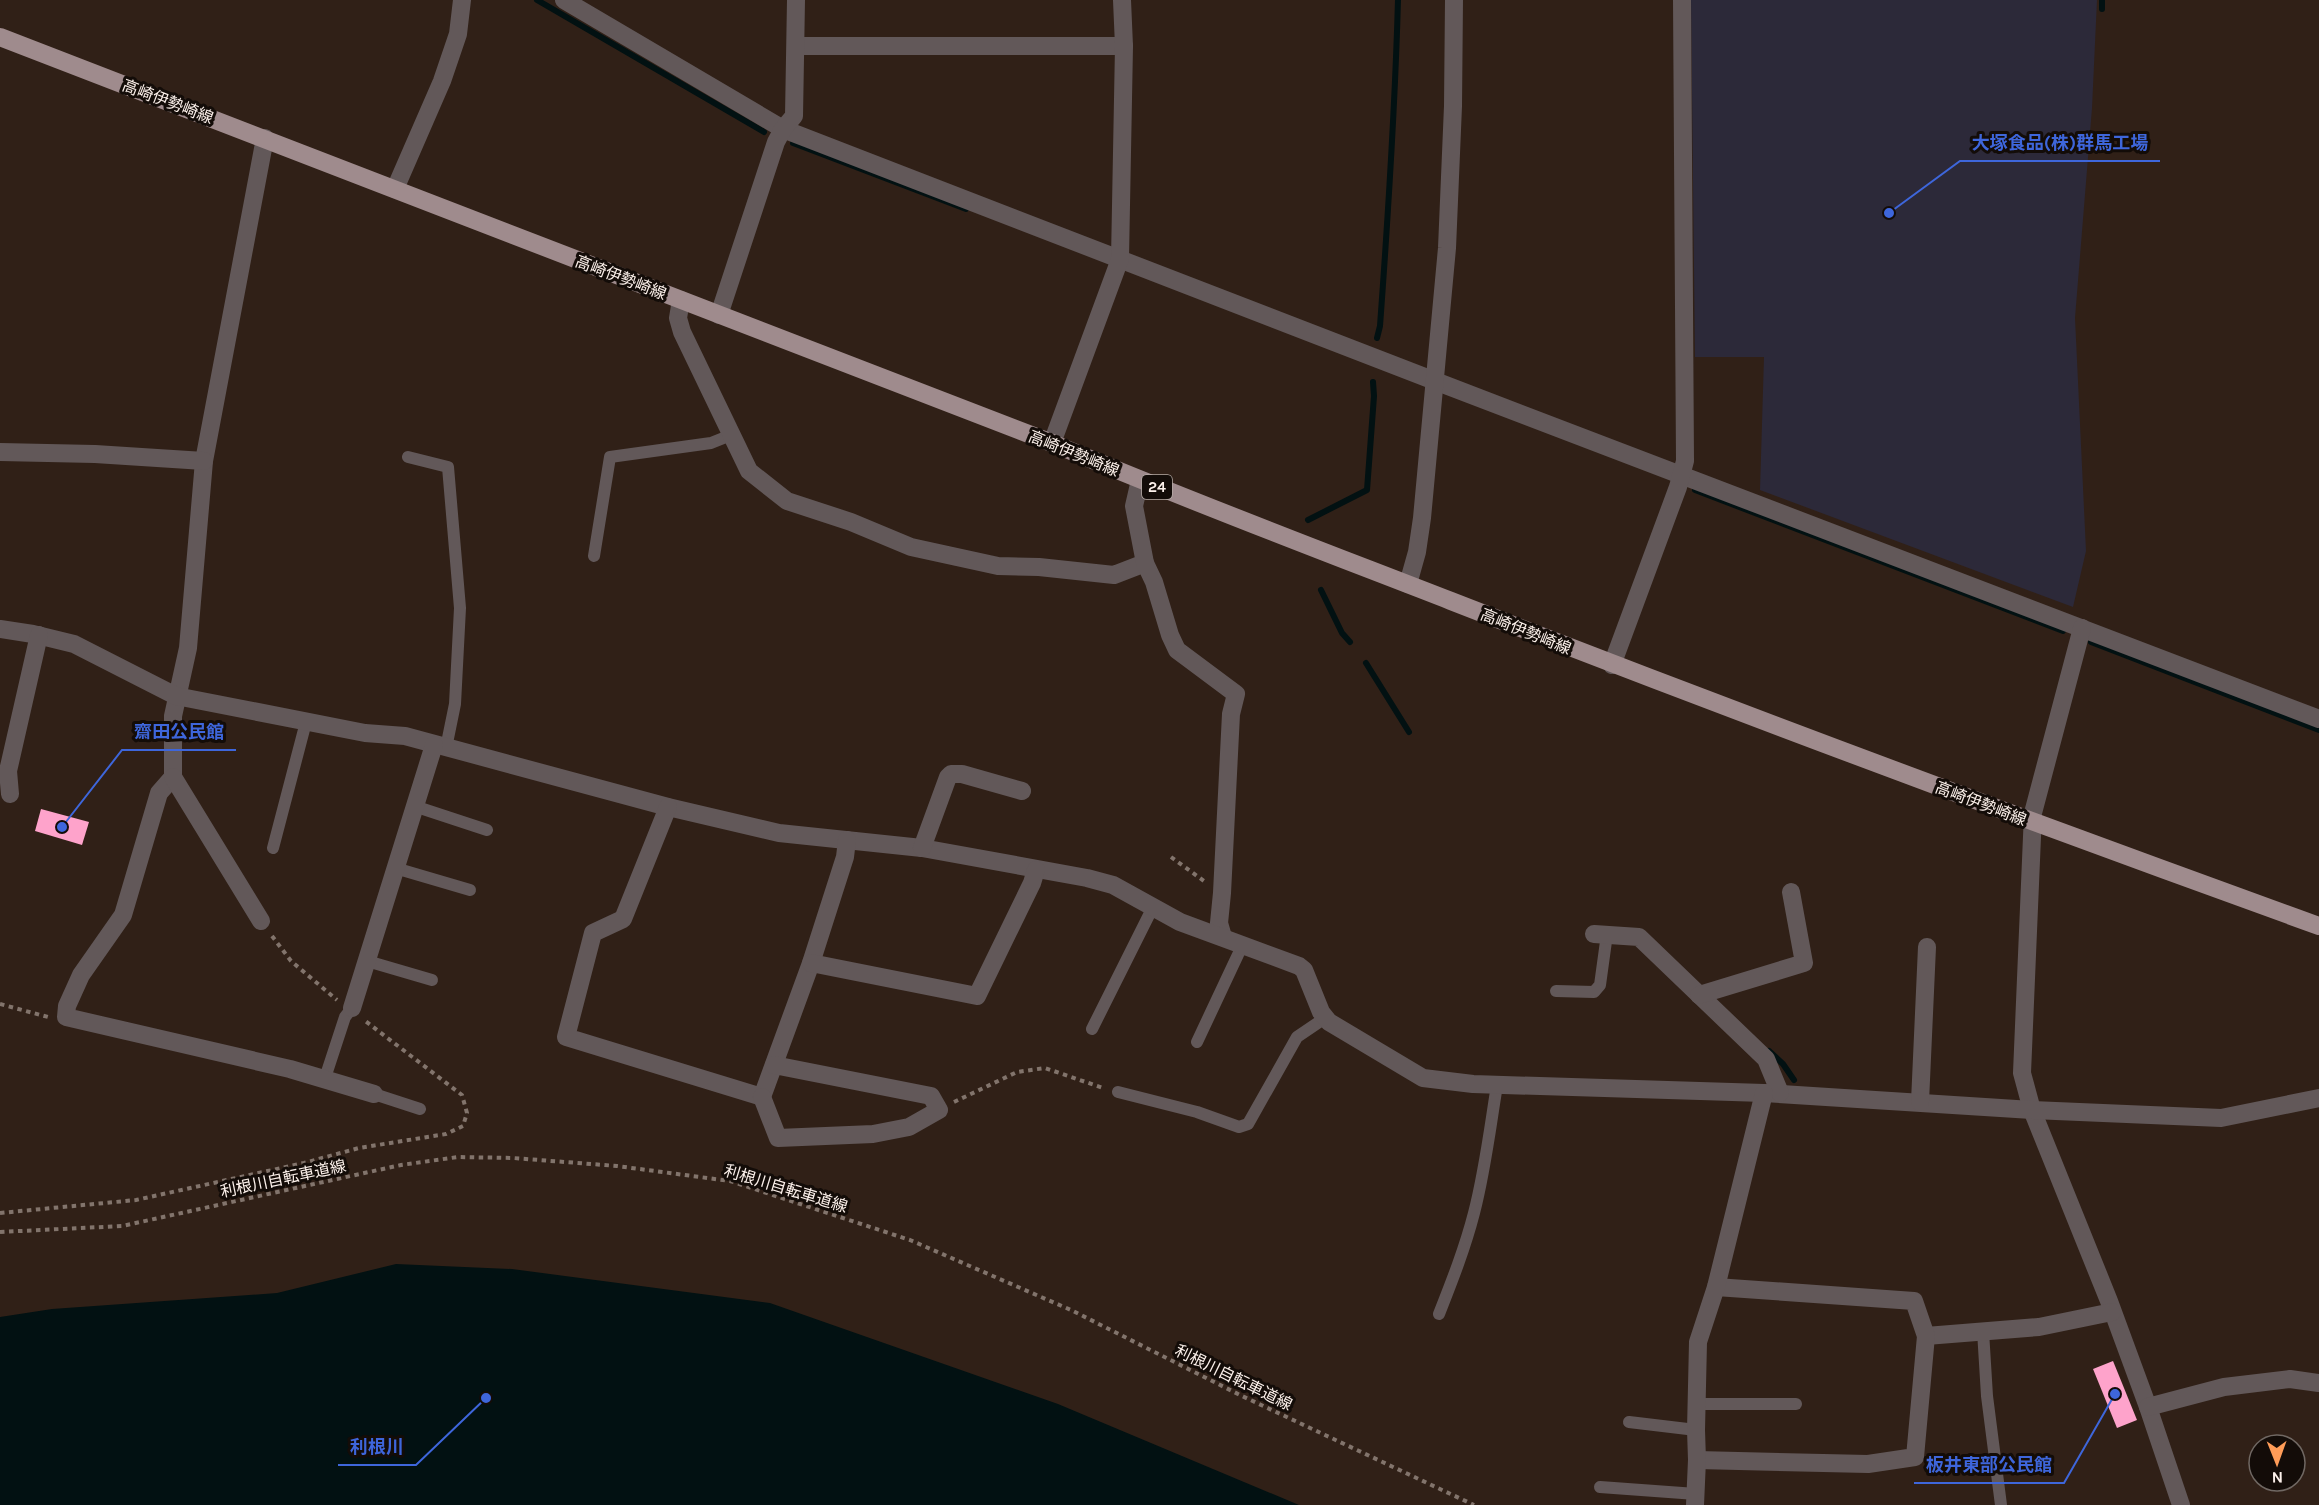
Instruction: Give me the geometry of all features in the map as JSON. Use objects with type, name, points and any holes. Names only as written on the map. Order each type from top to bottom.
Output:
[{"type":"main road","name":"高崎伊勢崎線","points":[[0,37],[1052,443],[1140,480],[1612,665],[2319,926]]},
{"type":"street","points":[[395,189],[442,81],[458,34],[462,0]]},
{"type":"street","points":[[564,0],[783,129],[2319,719]]},
{"type":"street","points":[[719,315],[776,142],[794,116],[796,0]]},
{"type":"street","points":[[1052,443],[1120,259],[1124,46],[1122,0]]},
{"type":"street","points":[[1408,584],[1417,552],[1422,518],[1449,209],[1454,0]]},
{"type":"street","points":[[1612,665],[1682,476],[1684,449],[1682,0]]},
{"type":"street","points":[[796,46],[1124,46]]},
{"type":"street","points":[[261,921],[173,777],[173,716],[188,648],[204,461],[265,138]]},
{"type":"street","points":[[681,300],[678,318],[682,332],[749,471],[787,501],[850,522],[910,547],[998,566],[1039,567],[1114,575],[1145,563]]},
{"type":"street","points":[[0,452],[95,454],[204,461]]},
{"type":"street","points":[[1140,480],[1134,506],[1145,563],[1154,582],[1170,635],[1177,650],[1236,694],[1231,714],[1219,923],[1223,937]]},
{"type":"street","points":[[2082,628],[2033,822],[2022,1073],[2032,1110],[2148,1407],[2181,1505]]},
{"type":"street","points":[[0,629],[39,635],[74,644],[176,696],[364,733],[405,736],[668,807],[779,833],[922,848],[1087,878],[1113,885],[1180,922],[1299,966],[1304,970],[1325,1018],[1423,1078],[1497,1085],[1772,1093],[2032,1110],[2222,1118],[2319,1098]]},
{"type":"street","points":[[10,794],[8,771],[39,635]]},
{"type":"street","points":[[352,1008],[414,806],[440,747]]},
{"type":"street","points":[[922,848],[951,774],[962,774],[1022,791]]},
{"type":"street","points":[[173,777],[159,793],[123,915],[81,975],[67,1006],[66,1017],[325,1078],[374,1094]]},
{"type":"street","points":[[668,807],[623,919],[593,933],[566,1037],[762,1097]]},
{"type":"street","points":[[774,1065],[930,1096],[939,1110],[909,1127],[873,1134],[778,1138],[762,1097],[811,963],[845,857],[847,840]]},
{"type":"street","points":[[811,963],[977,996],[1036,870]]},
{"type":"street","points":[[1699,995],[1803,963],[1791,892]]},
{"type":"street","points":[[1600,934],[1638,937],[1766,1059],[1772,1093],[1698,1342],[1695,1500]]},
{"type":"street","points":[[1920,1102],[1927,947]]},
{"type":"street","points":[[1697,1460],[1868,1464],[1915,1457],[1926,1336],[1914,1301],[1716,1287]]},
{"type":"street","points":[[1926,1336],[2039,1327],[2112,1312]]},
{"type":"street","points":[[2148,1407],[2224,1387],[2290,1380],[2319,1383]]},
{"type":"lane","points":[[594,556],[610,457],[711,443],[732,435]]},
{"type":"lane","points":[[408,457],[448,467],[460,608],[455,704],[440,747]]},
{"type":"lane","points":[[273,848],[306,722]]},
{"type":"lane","points":[[414,806],[487,830]]},
{"type":"lane","points":[[395,868],[470,890]]},
{"type":"lane","points":[[1092,1029],[1153,907]]},
{"type":"lane","points":[[1556,991],[1594,992],[1600,985],[1600,934]]},
{"type":"lane","points":[[1197,1042],[1243,945]]},
{"type":"lane","points":[[367,961],[432,980]]},
{"type":"lane","points":[[325,1078],[345,1017],[352,1008]]},
{"type":"lane","points":[[1119,1092],[1244,1127],[1248,1124],[1298,1037],[1325,1018]]},
{"type":"lane","points":[[1439,1314],[1455,1274],[1474,1214],[1485,1164],[1497,1085]]},
{"type":"lane","points":[[374,1094],[420,1108]]},
{"type":"lane","points":[[1983,1331],[1987,1396],[2001,1505]]},
{"type":"lane","points":[[1696,1404],[1796,1404]]},
{"type":"lane","points":[[1629,1422],[1696,1430]]},
{"type":"lane","points":[[1600,1487],[1695,1500]]},
{"type":"path","points":[[1171,857],[1222,893]]},
{"type":"path","points":[[0,1213],[136,1200],[304,1163],[359,1148],[446,1134],[464,1126],[467,1113],[462,1095],[361,1018],[352,1008],[341,1004],[291,961],[261,921]]},
{"type":"path","points":[[0,1004],[55,1019],[66,1017]]},
{"type":"path","points":[[939,1110],[1017,1071],[1045,1068],[1119,1092]]},
{"type":"path","name":"利根川自転車道線","points":[[0,1232],[122,1227],[401,1165],[458,1157],[513,1158],[617,1166],[730,1181],[910,1240],[953,1258],[1071,1310],[1242,1396],[1474,1505]]},
{"type":"shaded area","points":[[1691,0],[2097,0],[2092,108],[2075,318],[2086,551],[2073,607],[1760,490],[1764,357],[1695,357]]},
{"type":"shaded area","points":[[396,1264],[512,1269],[770,1303],[1058,1404],[1299,1505],[0,1505],[0,1317],[52,1309],[277,1293]]},
{"type":"building","points":[[41,809],[89,822],[82,845],[35,831]]},
{"type":"building","points":[[2113,1361],[2137,1420],[2117,1428],[2093,1369]]},
{"type":"waterway","points":[[537,0],[764,132]]},
{"type":"waterway","points":[[1377,338],[1380,326],[1388,204],[1398,0]]},
{"type":"waterway","points":[[2102,0],[2102,9]]},
{"type":"waterway","points":[[793,143],[966,209]]},
{"type":"waterway","points":[[1308,520],[1367,490],[1373,382]]},
{"type":"waterway","points":[[1695,490],[2063,631]]},
{"type":"waterway","points":[[1321,590],[1342,633],[1350,642]]},
{"type":"waterway","points":[[2091,642],[2319,730]]},
{"type":"waterway","points":[[1366,663],[1409,732]]},
{"type":"waterway","points":[[1769,1051],[1783,1064],[1794,1080]]},
{"type":"place","name":"大塚食品(株)群馬工場","points":[[1889,213]]},
{"type":"place","name":"齋田公民館","points":[[62,827]]},
{"type":"place","name":"板井東部公民館","points":[[2115,1394]]},
{"type":"place","name":"利根川","points":[[486,1398]]}]
